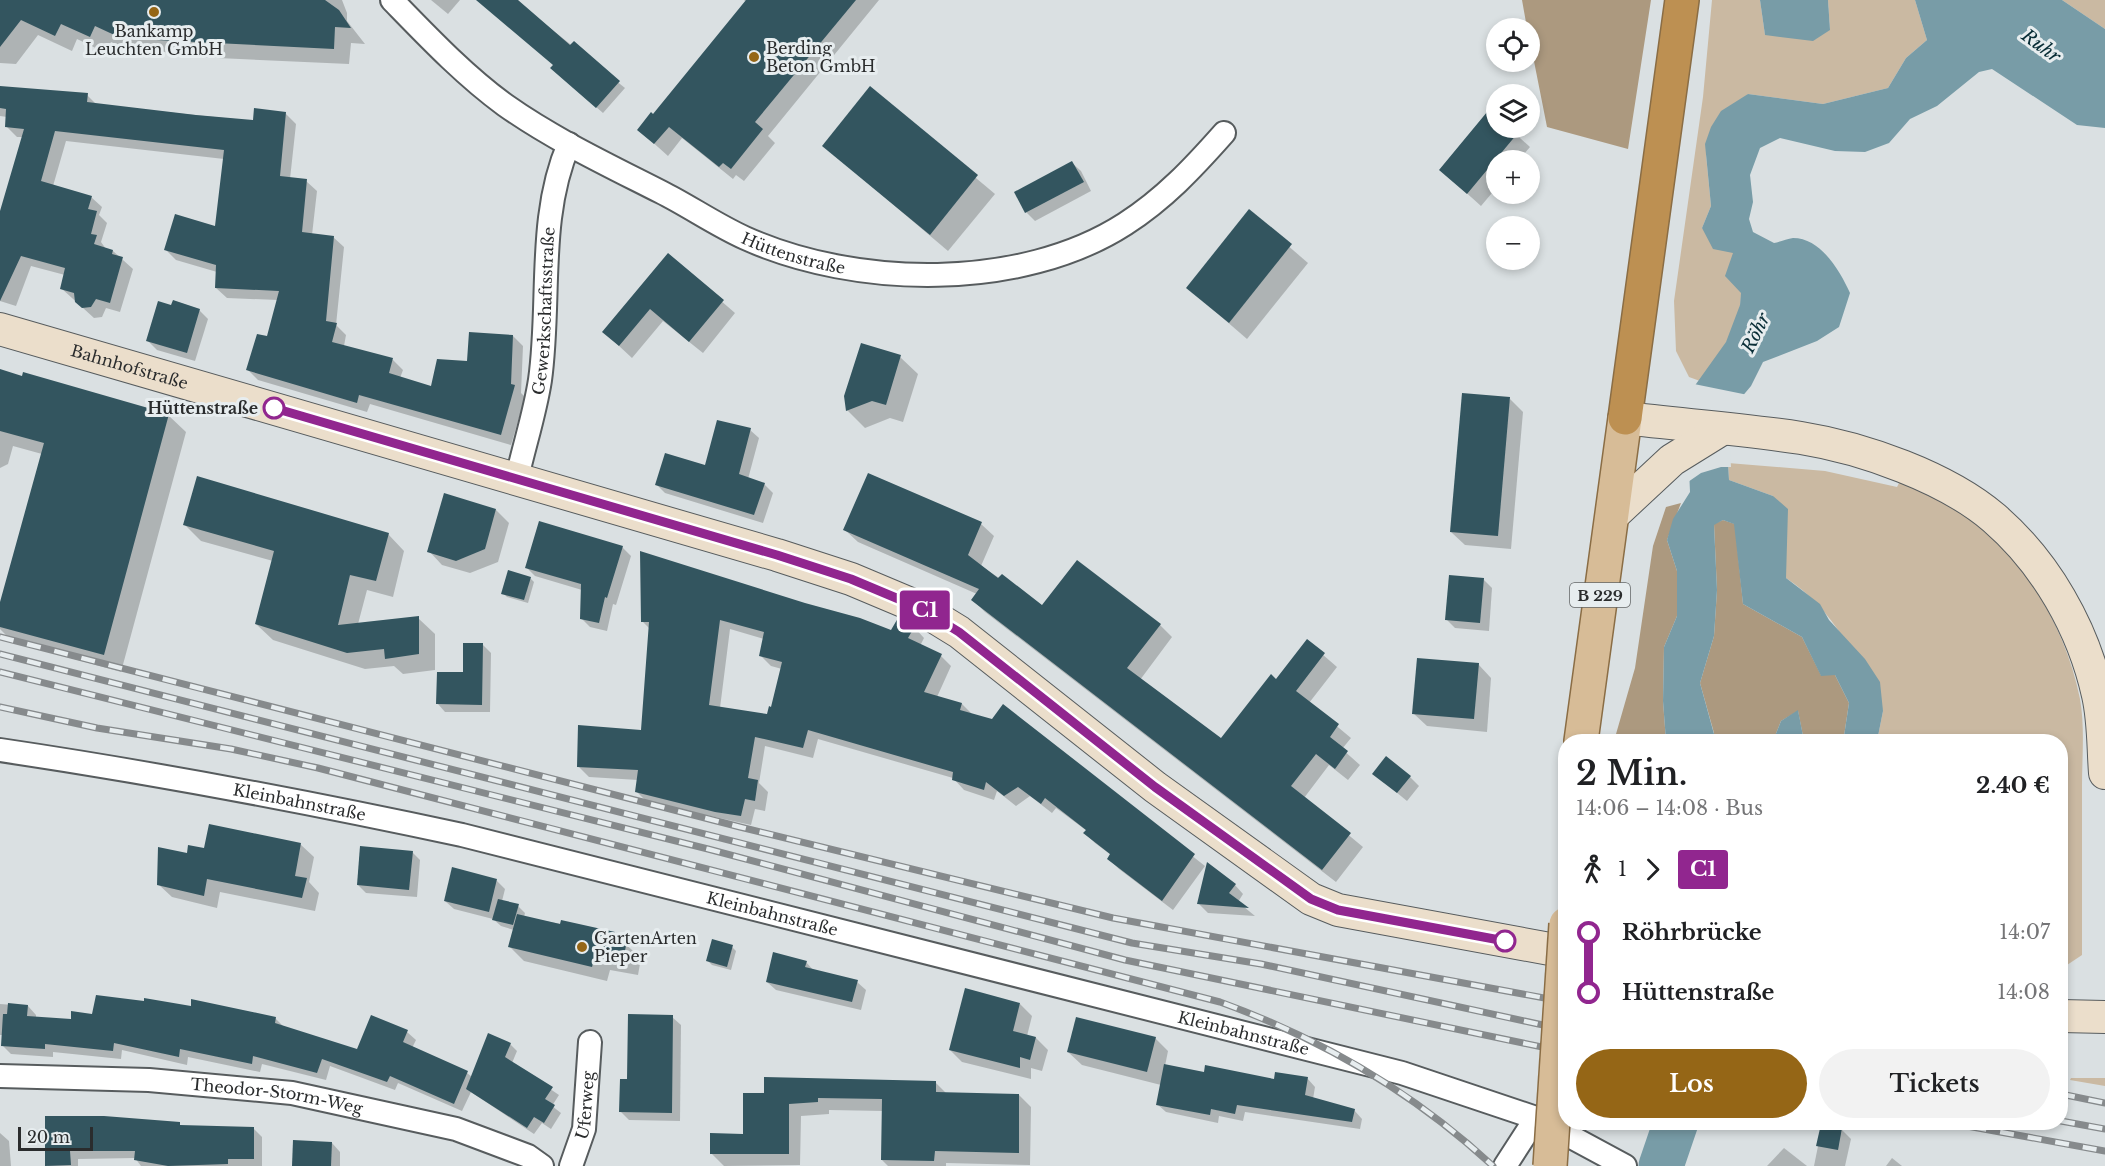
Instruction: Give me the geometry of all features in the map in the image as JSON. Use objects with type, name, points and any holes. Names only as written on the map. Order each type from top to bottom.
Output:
[{"type":"highway","points":[[1625,418],[1682,0]]},
{"type":"main road","name":"B 229","points":[[1582,734],[1625,418]]},
{"type":"main road","points":[[1550,1166],[1558,1045]]},
{"type":"street","name":"Hüttenstraße","points":[[392,0],[438,46],[505,104],[569,144],[743,238],[784,254],[857,272],[931,274],[999,270],[1061,255],[1124,225],[1174,189],[1224,134]]},
{"type":"street","name":"Gewerkschaftsstraße","points":[[516,478],[540,381],[552,202],[558,169],[569,144]]},
{"type":"street","name":"Bahnhofstraße","points":[[0,329],[516,478],[851,579],[920,608],[959,632],[1155,787],[1311,899],[1338,910],[1558,951]]},
{"type":"street","points":[[1625,418],[1803,438],[1884,459],[1947,487],[1993,517],[2037,563],[2064,605],[2079,634],[2098,697],[2105,773]]},
{"type":"street","points":[[1613,515],[1672,460],[1722,429]]},
{"type":"street","name":"Kleinbahnstraße","points":[[0,750],[112,767],[314,803],[462,835],[1402,1073],[1536,1119],[1558,1129]]},
{"type":"street","points":[[2068,1016],[2105,1017]]},
{"type":"street","name":"Uferweg","points":[[572,1166],[584,1129],[590,1042]]},
{"type":"street","name":"Theodor-Storm-Weg","points":[[0,1076],[150,1080],[292,1093],[456,1130],[528,1156],[542,1166]]},
{"type":"street","points":[[1505,1166],[1536,1119]]},
{"type":"street","name":"Kleinbahnstraße","points":[[1559,1130],[1625,1166]]},
{"type":"shaded area","points":[[1522,0],[1651,0],[1628,149],[1547,127],[1536,72],[1540,72],[1540,18],[1525,18]]},
{"type":"shaded area","points":[[1712,0],[1760,0],[1765,35],[1830,30],[1828,0],[1915,0],[1927,40],[1906,58],[1888,88],[1823,104],[1748,94],[1706,155],[1711,206],[1702,228],[1734,253],[1741,294],[1733,329],[1721,352],[1700,381],[1689,377],[1676,351],[1674,301],[1703,97]]},
{"type":"shaded area","points":[[2062,0],[2105,0],[2105,29]]},
{"type":"shaded area","points":[[1728,463],[1825,471],[1897,487],[1900,481],[1934,495],[1965,515],[1993,539],[2018,566],[2039,596],[2057,629],[2071,664],[2082,710],[2082,955],[2068,964],[2068,734],[1878,734],[1883,711],[1854,655],[1818,605],[1786,578],[1786,553],[1773,496],[1729,480]]},
{"type":"shaded area","points":[[1681,503],[1667,540],[1677,571],[1677,616],[1664,647],[1663,701],[1665,734],[1616,734],[1635,668],[1653,546],[1666,507]]},
{"type":"shaded area","points":[[1723,520],[1735,524],[1743,604],[1802,637],[1821,675],[1835,675],[1849,703],[1844,734],[1803,734],[1798,711],[1781,721],[1776,734],[1714,734],[1700,683],[1714,636],[1717,590],[1714,524]]},
{"type":"shaded area","points":[[2071,1078],[2105,1078],[2105,1086],[2070,1080]]},
{"type":"water","points":[[1760,0],[1828,0],[1830,30],[1813,41],[1765,35]]},
{"type":"water","name":"Ruhr","points":[[1915,0],[2062,0],[2105,29],[2105,128],[2077,125],[1992,69],[1979,72],[1937,106],[1910,119],[1889,143],[1865,152],[1835,151],[1780,138],[1760,148],[1750,175],[1753,202],[1749,219],[1753,232],[1774,243],[1793,238],[1803,239],[1812,244],[1821,250],[1835,266],[1850,293],[1839,327],[1817,341],[1763,362],[1751,386],[1735,405],[1727,448],[1729,480],[1773,496],[1788,509],[1786,578],[1820,604],[1829,620],[1865,659],[1880,682],[1883,711],[1878,734],[1844,734],[1849,703],[1835,675],[1821,676],[1802,637],[1743,604],[1734,524],[1723,520],[1714,525],[1717,590],[1714,636],[1700,683],[1714,734],[1665,734],[1663,701],[1664,647],[1677,616],[1677,571],[1667,540],[1673,519],[1690,492],[1686,398],[1726,342],[1740,305],[1741,293],[1725,276],[1733,253],[1713,249],[1702,228],[1711,206],[1705,144],[1711,127],[1721,111],[1748,94],[1823,104],[1888,88],[1906,58],[1927,40]]},
{"type":"water","points":[[1798,710],[1803,734],[1776,734],[1781,721]]},
{"type":"pier","points":[[1694,384],[1748,395],[1737,406],[1730,448],[1731,467],[1721,467],[1701,473],[1688,482],[1676,442],[1684,397]]},
{"type":"building","name":"Bankamp Leuchten GmbH","points":[[0,0],[325,0],[339,10],[351,28],[335,27],[334,49],[156,40],[127,27],[123,39],[95,26],[90,37],[61,24],[55,36],[21,20],[0,47]]},
{"type":"building","points":[[476,0],[518,0],[570,45],[574,41],[620,81],[596,108],[550,68],[553,65]]},
{"type":"building","name":"Berding Beton GmbH","points":[[746,0],[856,0],[755,122],[763,129],[731,169],[723,163],[719,167],[669,127],[654,144],[637,130],[651,112],[653,114]]},
{"type":"building","points":[[0,86],[88,93],[87,102],[196,115],[253,120],[254,108],[286,112],[280,176],[307,179],[302,232],[334,236],[326,321],[337,323],[332,342],[393,358],[389,373],[431,386],[437,359],[467,361],[469,332],[513,335],[511,384],[515,385],[501,435],[359,395],[357,403],[246,370],[257,334],[267,336],[279,291],[215,288],[216,265],[164,250],[175,214],[215,226],[224,150],[55,131],[41,181],[92,196],[88,209],[97,211],[91,234],[97,235],[94,244],[113,250],[112,254],[123,257],[110,303],[96,299],[91,307],[82,308],[75,302],[74,293],[60,289],[65,268],[21,256],[0,301],[0,211],[24,129],[5,127],[6,109],[0,108]]},
{"type":"building","points":[[870,86],[978,175],[930,235],[822,146]]},
{"type":"building","points":[[1486,113],[1486,138],[1514,138],[1504,150],[1486,150],[1486,171],[1467,194],[1439,170]]},
{"type":"building","points":[[1072,161],[1084,182],[1025,213],[1014,192]]},
{"type":"building","points":[[1249,209],[1292,244],[1229,323],[1186,288]]},
{"type":"building","points":[[668,253],[724,300],[689,342],[650,309],[619,346],[602,332]]},
{"type":"building","points":[[173,300],[200,309],[187,353],[146,341],[158,301],[171,305]]},
{"type":"building","points":[[861,343],[901,355],[886,405],[872,401],[846,411],[844,396]]},
{"type":"building","points":[[0,369],[22,376],[23,372],[169,414],[104,655],[0,627],[0,602],[44,443],[0,431]]},
{"type":"building","points":[[1462,393],[1510,397],[1498,536],[1450,532]]},
{"type":"building","points":[[717,420],[751,428],[739,474],[765,483],[754,515],[655,485],[665,453],[705,465]]},
{"type":"building","points":[[868,473],[982,522],[968,555],[998,578],[1002,574],[1042,605],[1077,560],[1161,624],[1127,668],[1221,738],[1271,674],[1276,679],[1307,639],[1325,653],[1296,691],[1339,724],[1330,737],[1348,751],[1335,769],[1316,754],[1291,786],[1351,833],[1322,870],[971,600],[979,589],[843,530]]},
{"type":"building","points":[[197,476],[389,533],[376,581],[350,575],[338,625],[419,616],[419,654],[385,659],[384,649],[347,653],[255,624],[274,551],[183,525]]},
{"type":"building","points":[[444,493],[496,509],[485,549],[456,561],[427,552]]},
{"type":"building","points":[[539,521],[623,546],[607,598],[605,597],[599,623],[580,619],[581,584],[525,568]]},
{"type":"building","points":[[640,551],[860,618],[891,630],[898,618],[915,626],[908,638],[942,654],[924,692],[962,703],[960,710],[992,719],[1003,704],[1195,854],[1162,901],[1107,859],[1110,854],[1083,833],[1086,830],[1045,798],[1041,804],[1018,787],[1004,796],[986,782],[984,790],[952,780],[953,772],[808,730],[803,748],[755,737],[748,778],[758,780],[755,801],[745,799],[741,816],[715,812],[635,792],[638,770],[577,767],[578,725],[641,730],[649,622],[641,622]],"holes":[[[720,620],[764,632],[759,656],[782,662],[771,707],[769,706],[767,714],[709,705]]]},
{"type":"building","points":[[508,570],[531,577],[524,600],[501,594]]},
{"type":"building","points":[[1449,575],[1484,578],[1480,623],[1445,620]]},
{"type":"building","points":[[463,643],[483,643],[482,705],[436,704],[437,672],[463,672]]},
{"type":"building","points":[[1417,658],[1479,663],[1474,719],[1412,714]]},
{"type":"building","points":[[1386,756],[1411,776],[1397,793],[1372,774]]},
{"type":"building","points":[[209,824],[301,843],[295,876],[307,878],[302,898],[207,879],[204,896],[157,885],[158,847],[187,853],[188,845],[204,848]]},
{"type":"building","points":[[360,846],[413,851],[409,890],[357,885]]},
{"type":"building","points":[[1207,862],[1236,884],[1229,893],[1249,908],[1197,904]]},
{"type":"building","points":[[452,867],[497,879],[489,912],[444,901]]},
{"type":"building","points":[[498,899],[519,904],[513,925],[492,920]]},
{"type":"building","name":"GartenArten Pieper","points":[[517,914],[560,924],[561,920],[615,932],[613,938],[627,941],[623,960],[595,956],[592,967],[508,947]]},
{"type":"building","points":[[712,939],[733,945],[727,967],[706,961]]},
{"type":"building","points":[[773,952],[807,961],[805,967],[858,980],[852,1002],[766,982]]},
{"type":"building","points":[[965,988],[1020,1003],[1013,1031],[1036,1037],[1030,1060],[1020,1057],[1020,1068],[949,1050]]},
{"type":"building","points":[[96,995],[144,1001],[144,998],[191,1006],[191,999],[276,1017],[275,1023],[357,1049],[371,1015],[408,1030],[403,1042],[468,1071],[454,1104],[390,1076],[387,1082],[322,1059],[317,1073],[253,1056],[252,1064],[180,1049],[179,1057],[114,1043],[113,1051],[45,1044],[45,1049],[1,1046],[3,1014],[7,1014],[8,1003],[28,1005],[27,1016],[71,1019],[71,1011],[92,1014]]},
{"type":"building","points":[[628,1014],[673,1015],[672,1113],[619,1112],[620,1079],[627,1079]]},
{"type":"building","points":[[1076,1017],[1156,1037],[1147,1072],[1067,1052]]},
{"type":"building","points":[[488,1033],[511,1043],[505,1057],[553,1087],[545,1099],[555,1105],[544,1123],[534,1117],[527,1128],[466,1089]]},
{"type":"building","points":[[1164,1064],[1204,1072],[1205,1065],[1274,1079],[1275,1072],[1308,1077],[1305,1095],[1355,1109],[1352,1122],[1237,1105],[1235,1114],[1211,1109],[1210,1115],[1156,1105]]},
{"type":"building","points":[[764,1077],[936,1081],[936,1092],[1019,1094],[1019,1153],[935,1151],[934,1161],[881,1160],[882,1099],[818,1098],[818,1102],[789,1104],[789,1154],[710,1154],[710,1133],[743,1134],[743,1093],[764,1093]]},
{"type":"building","points":[[45,1116],[104,1116],[180,1122],[180,1125],[254,1127],[254,1159],[228,1159],[228,1164],[168,1166],[134,1160],[135,1151],[70,1151],[71,1165],[45,1166]]},
{"type":"building","points":[[1820,1130],[1842,1130],[1838,1150],[1816,1146]]},
{"type":"building","points":[[293,1140],[332,1142],[331,1166],[292,1166]]},
{"type":"waterway","name":"Röhr","points":[[1661,1166],[1673,1130]]},
{"type":"railway","points":[[0,637],[740,827],[1113,918],[1558,1001]]},
{"type":"railway","points":[[0,654],[1132,943],[1261,964],[1558,1028]]},
{"type":"railway","points":[[0,672],[708,849],[1125,960],[1558,1050]]},
{"type":"railway","points":[[0,707],[97,728],[231,749],[318,768],[1220,1002],[1294,1033],[1365,1070],[1431,1114],[1493,1166]]},
{"type":"railway","points":[[2068,1095],[2105,1103]]},
{"type":"railway","points":[[2068,1122],[2105,1129]]},
{"type":"railway","points":[[1989,1130],[2105,1151]]},
{"type":"bus line","name":"C1","points":[[274,408],[777,555],[851,579],[920,608],[959,632],[1155,787],[1311,899],[1338,910],[1505,941]]},
{"type":"place","name":"Bankamp Leuchten GmbH","points":[[154,12]]},
{"type":"place","name":"Berding Beton GmbH","points":[[754,57]]},
{"type":"place","name":"Hüttenstraße","points":[[274,408]]},
{"type":"place","name":"GartenArten Pieper","points":[[582,947]]}]
